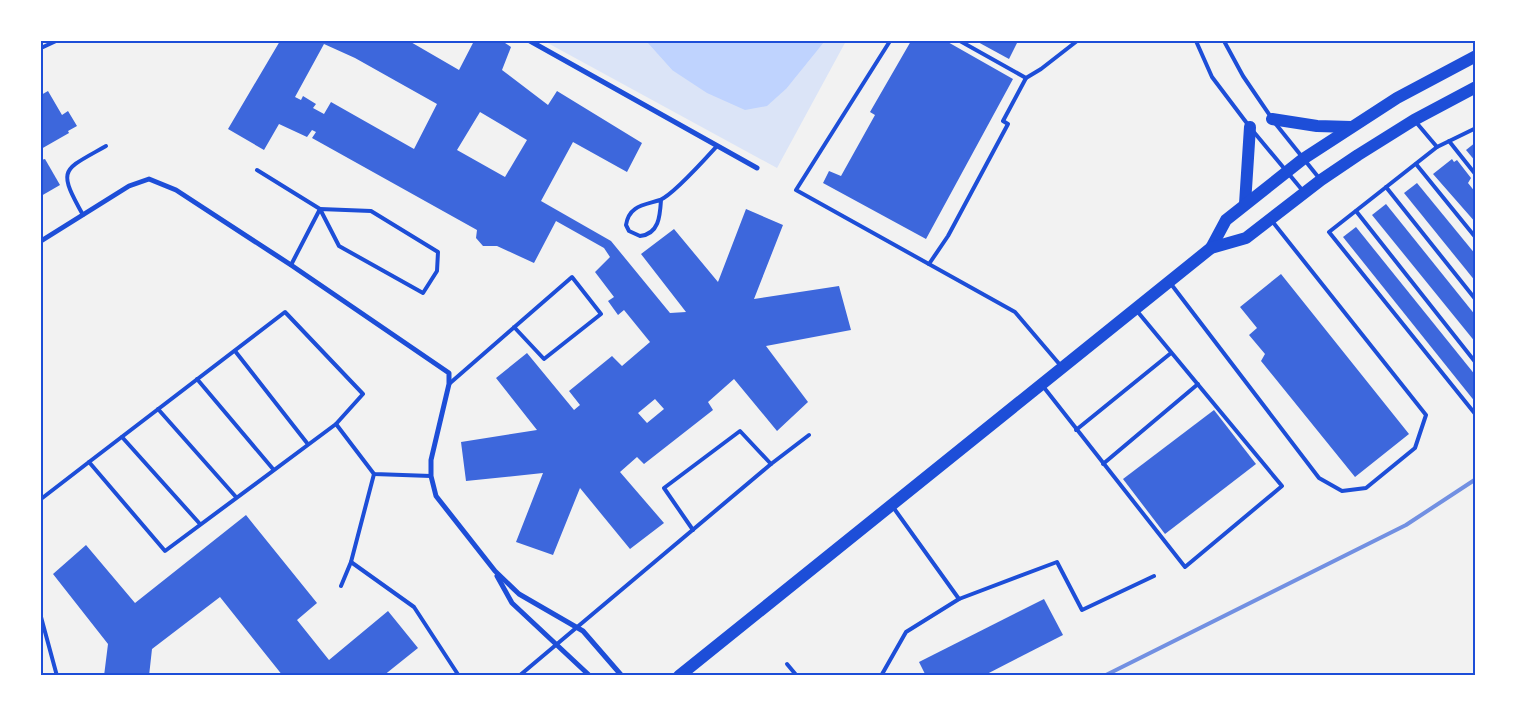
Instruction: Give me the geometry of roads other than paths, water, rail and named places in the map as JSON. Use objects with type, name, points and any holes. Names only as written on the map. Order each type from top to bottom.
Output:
[{"type":"main road","points":[[679,676],[1211,248],[1226,220],[1245,204],[1303,159],[1351,127],[1405,94],[1476,56]]},
{"type":"main road","points":[[1211,248],[1246,238],[1321,180],[1414,120],[1476,86]]},
{"type":"main road","points":[[1272,119],[1317,126],[1351,127]]},
{"type":"main road","points":[[1245,204],[1250,128]]},
{"type":"street","points":[[530,41],[757,168]]},
{"type":"street","points":[[41,241],[129,186],[149,179],[176,190],[291,265],[449,373],[449,384],[431,460],[431,476],[436,496],[495,571],[519,594],[583,631],[622,676]]},
{"type":"street","points":[[495,571],[512,603],[590,676]]},
{"type":"lane","points":[[41,48],[56,41]]},
{"type":"lane","points":[[890,41],[796,190],[1016,312],[1062,367]]},
{"type":"lane","points":[[960,41],[1026,78]]},
{"type":"lane","points":[[930,264],[948,236],[1008,124],[1002,121],[1026,78],[1041,69],[1072,42],[1078,41]]},
{"type":"lane","points":[[1196,41],[1212,77],[1250,128],[1305,192]]},
{"type":"lane","points":[[1224,41],[1243,76],[1272,119],[1321,180]]},
{"type":"lane","points":[[1414,120],[1437,147]]},
{"type":"lane","points":[[1476,128],[1437,147],[1329,232],[1476,415]]},
{"type":"lane","points":[[1449,141],[1476,175]]},
{"type":"lane","points":[[83,215],[68,186],[67,173],[70,166],[106,146]]},
{"type":"lane","points":[[661,200],[659,222],[652,232],[640,236],[629,230],[626,225],[630,212],[637,206],[661,200],[717,146]]},
{"type":"lane","points":[[1416,164],[1476,238]]},
{"type":"lane","points":[[257,170],[320,209],[371,211],[438,252],[437,270],[423,293],[339,246],[320,209]]},
{"type":"lane","points":[[1386,187],[1476,300]]},
{"type":"lane","points":[[291,265],[320,209]]},
{"type":"lane","points":[[1356,211],[1476,363]]},
{"type":"lane","points":[[1169,282],[1319,478],[1342,491],[1366,488],[1415,448],[1426,415],[1270,219]]},
{"type":"lane","points":[[449,384],[514,327],[572,277],[601,314],[544,359],[514,327]]},
{"type":"lane","points":[[1041,383],[1185,567],[1282,486],[1135,309]]},
{"type":"lane","points":[[41,499],[89,462],[235,351],[285,312],[363,394],[336,424],[165,551],[89,462]]},
{"type":"lane","points":[[235,351],[308,443]]},
{"type":"lane","points":[[1076,430],[1171,353]]},
{"type":"lane","points":[[197,380],[273,469]]},
{"type":"lane","points":[[1103,464],[1198,384]]},
{"type":"lane","points":[[158,410],[236,498]]},
{"type":"lane","points":[[336,424],[374,474]]},
{"type":"lane","points":[[693,530],[664,488],[740,431],[771,464]]},
{"type":"lane","points":[[519,676],[771,464],[809,435]]},
{"type":"lane","points":[[122,437],[200,524]]},
{"type":"lane","points":[[374,474],[431,476]]},
{"type":"lane","points":[[340,586],[351,562],[374,474]]},
{"type":"lane","points":[[892,505],[958,599]]},
{"type":"lane","points":[[351,562],[414,606],[459,676]]},
{"type":"lane","points":[[881,676],[906,632],[958,599],[1057,562],[1082,610],[1154,576]]},
{"type":"lane","points":[[41,617],[57,676]]},
{"type":"lane","points":[[787,664],[797,676]]},
{"type":"water","points":[[646,41],[825,41],[787,88],[767,106],[745,110],[707,93],[672,70]]},
{"type":"railway","points":[[1104,676],[1406,525],[1476,479]]}]
